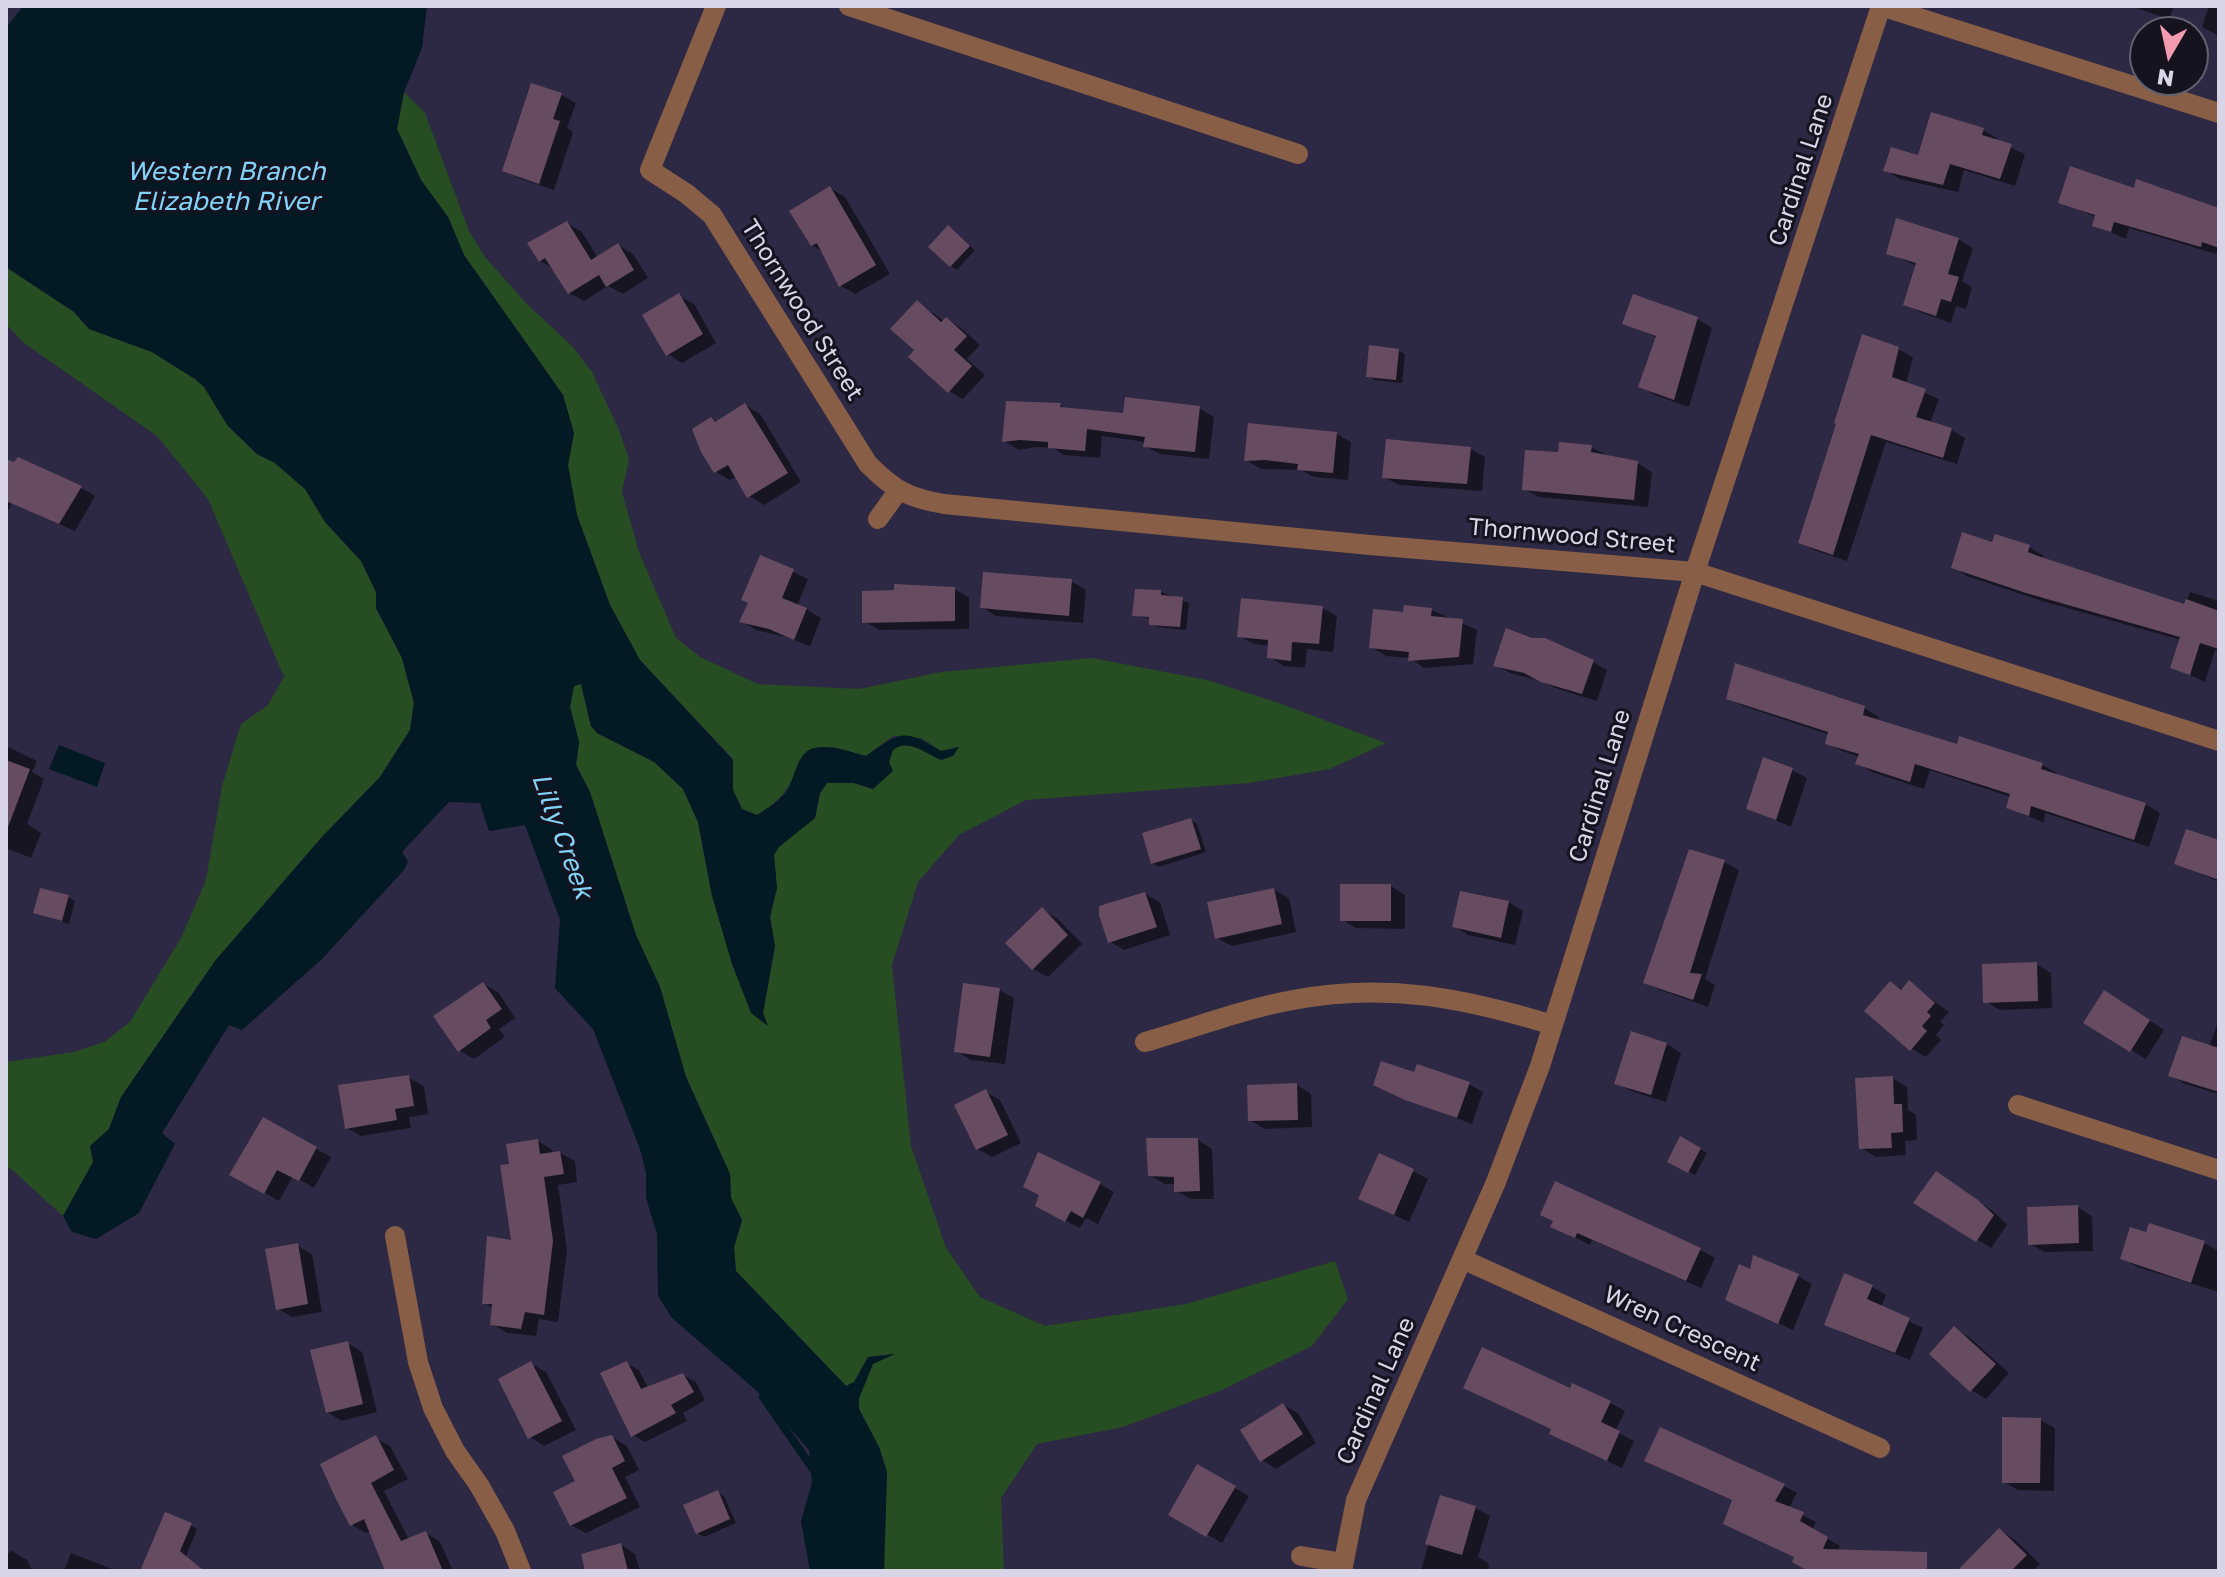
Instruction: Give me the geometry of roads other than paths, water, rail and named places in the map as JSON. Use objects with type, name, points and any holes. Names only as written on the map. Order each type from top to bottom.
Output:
[{"type":"street","name":"Thornwood Street","points":[[716,6],[650,170],[712,215],[868,464],[898,491],[914,499],[1354,544],[1695,572],[2219,741]]},
{"type":"street","points":[[849,6],[1298,154]]},
{"type":"street","points":[[1881,6],[2219,113]]},
{"type":"street","name":"Cardinal Lane","points":[[1342,1567],[1356,1500],[1496,1182],[1540,1066],[1695,572],[1881,6]]},
{"type":"street","points":[[878,519],[898,491]]},
{"type":"street","points":[[1145,1042],[1289,1000],[1377,992],[1433,995],[1487,1005],[1553,1025]]},
{"type":"street","points":[[2018,1105],[2219,1170]]},
{"type":"street","points":[[395,1236],[418,1362],[433,1408],[455,1451],[505,1531],[521,1571]]},
{"type":"street","name":"Wren Crescent","points":[[1462,1259],[1880,1448]]},
{"type":"street","points":[[1301,1556],[1342,1567]]},
{"type":"water","name":"Western Branch Elizabeth River","points":[[23,6],[427,6],[422,48],[404,92],[397,129],[421,180],[448,217],[464,255],[563,395],[574,433],[568,465],[577,515],[610,605],[640,660],[733,760],[733,790],[742,809],[757,815],[776,802],[789,787],[802,757],[818,747],[866,756],[895,737],[910,736],[941,751],[959,747],[953,756],[941,760],[911,746],[899,747],[893,750],[889,762],[893,771],[873,789],[854,783],[827,783],[820,793],[815,818],[779,847],[774,855],[777,888],[770,917],[775,946],[763,1013],[768,1026],[751,1013],[732,964],[712,896],[698,822],[683,789],[654,762],[597,733],[591,726],[581,684],[574,686],[570,707],[579,742],[576,765],[590,792],[636,935],[660,987],[686,1077],[730,1174],[731,1198],[742,1220],[734,1247],[736,1271],[846,1386],[854,1382],[868,1357],[895,1354],[873,1364],[859,1398],[859,1409],[879,1447],[887,1472],[884,1571],[810,1571],[801,1521],[812,1483],[809,1450],[757,1391],[672,1318],[658,1296],[657,1234],[646,1198],[646,1173],[640,1149],[593,1029],[555,988],[560,920],[525,825],[489,831],[480,803],[449,802],[402,852],[408,862],[404,870],[322,959],[242,1030],[229,1025],[162,1133],[175,1144],[139,1213],[96,1239],[72,1232],[63,1216],[93,1162],[90,1146],[109,1129],[121,1097],[215,961],[321,838],[380,777],[410,730],[414,703],[402,658],[376,608],[376,592],[361,561],[325,522],[305,489],[275,463],[257,454],[228,426],[204,387],[195,379],[152,352],[89,329],[74,312],[6,267],[6,28]]},
{"type":"water","points":[[59,745],[105,763],[97,787],[49,769]]},
{"type":"waterway","name":"Lilly Creek","points":[[763,1397],[817,1475]]}]
